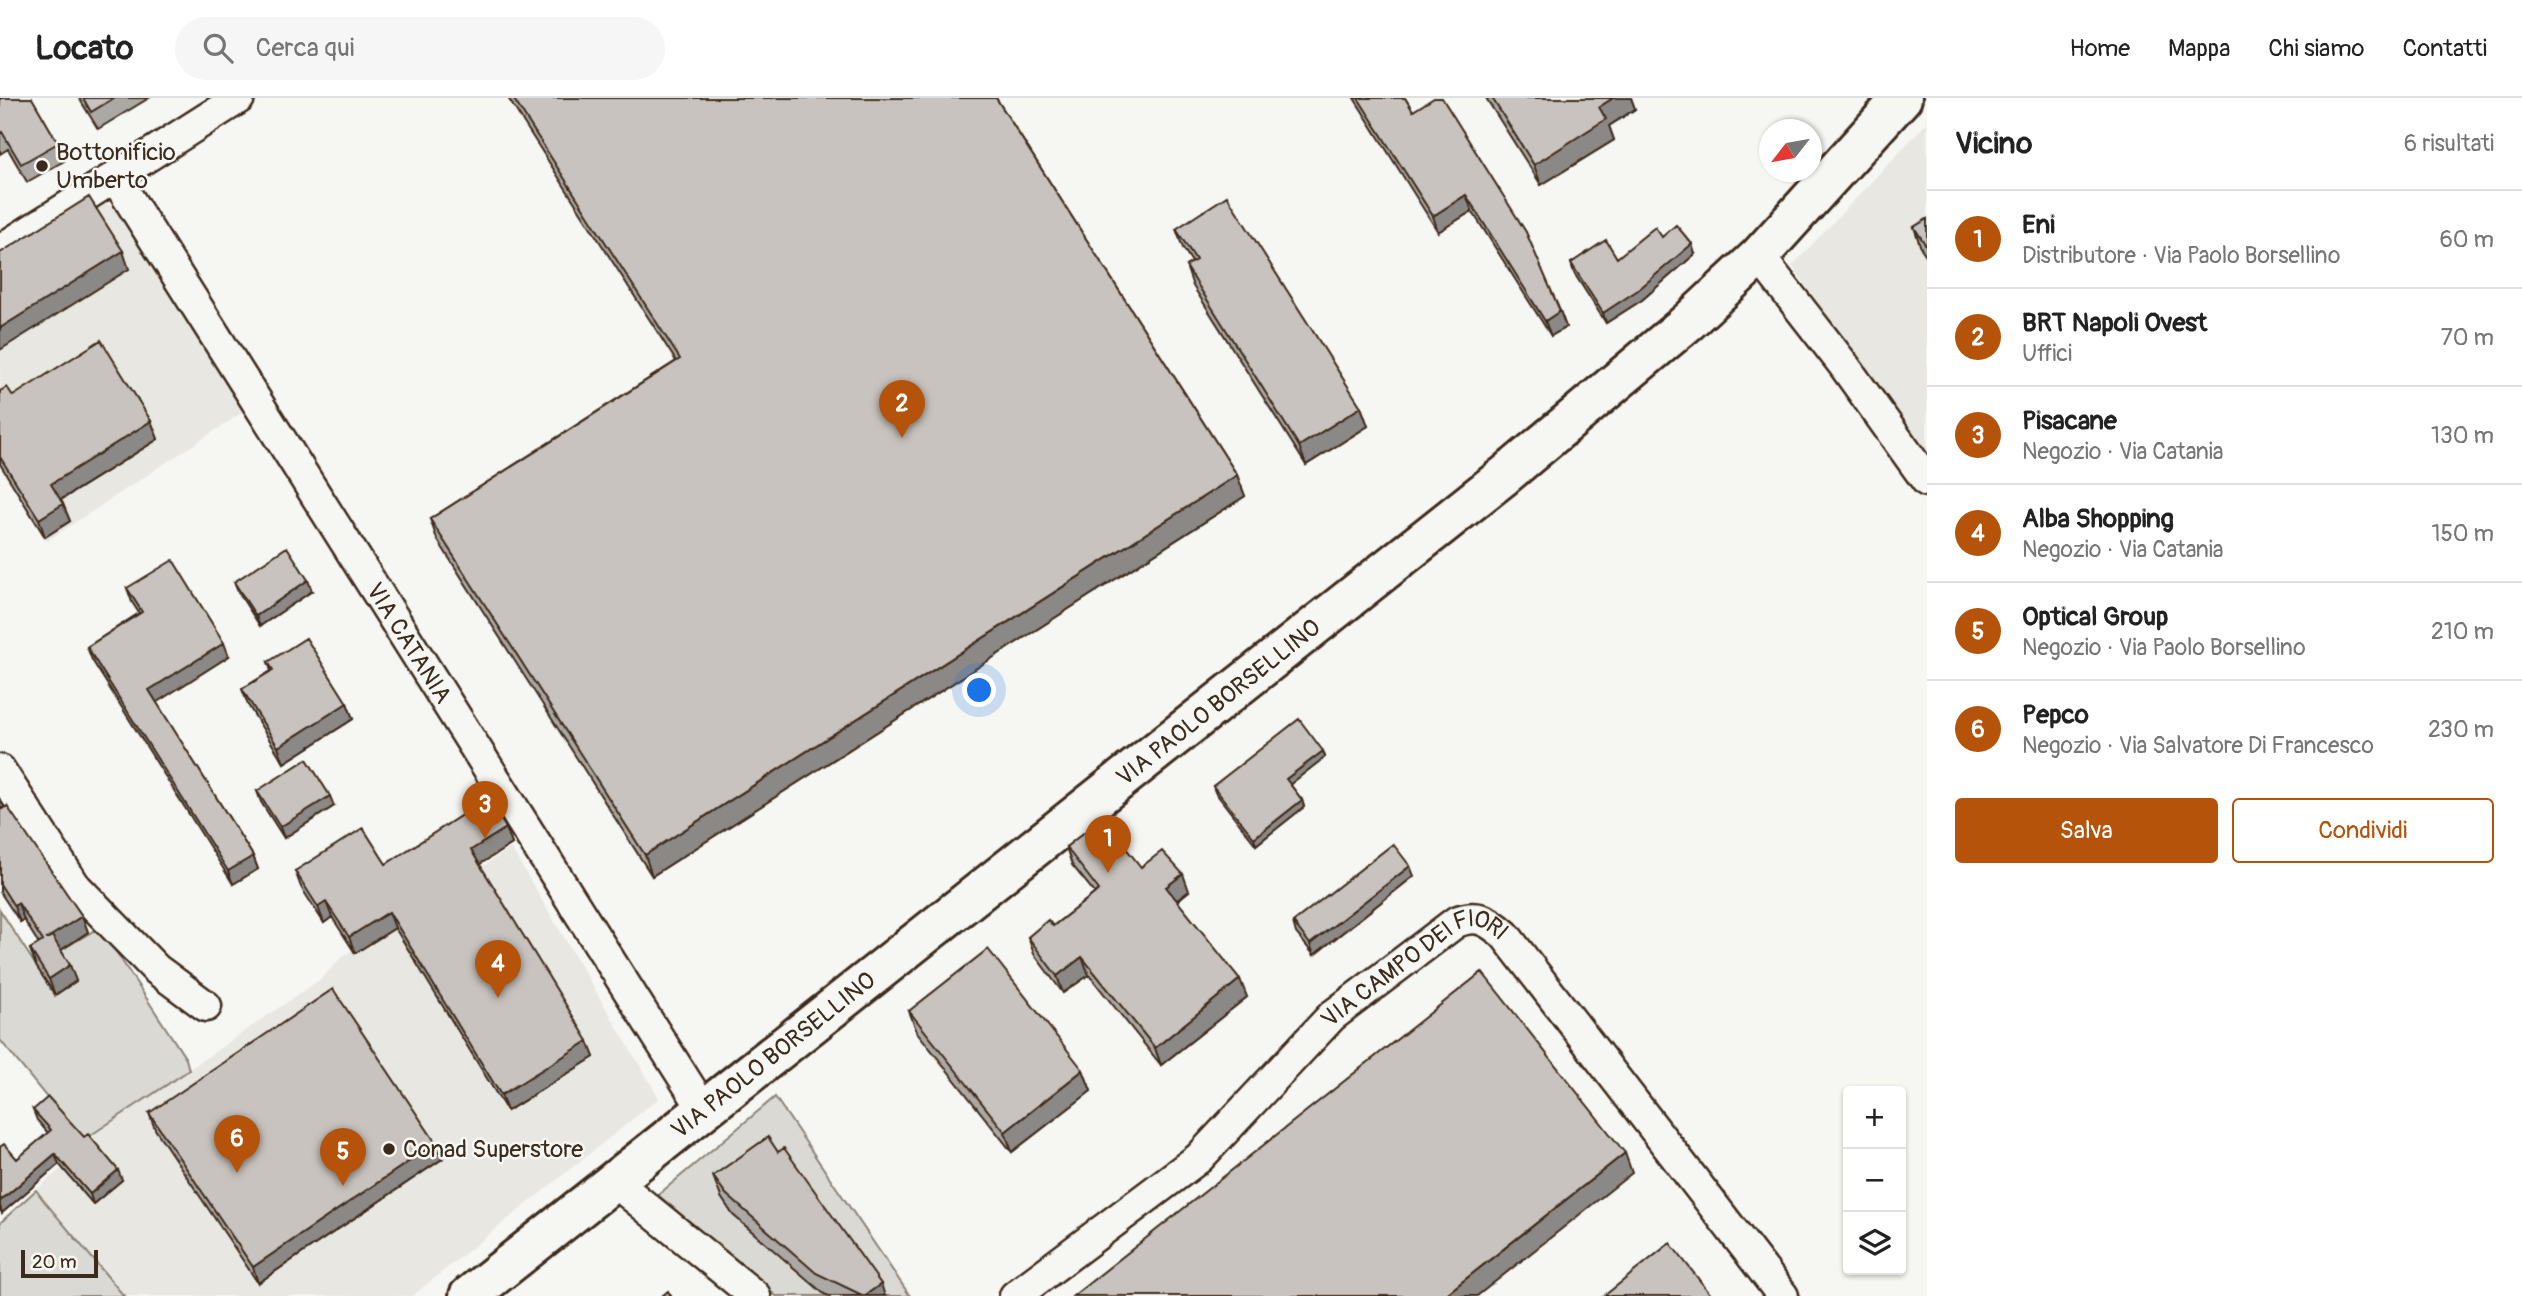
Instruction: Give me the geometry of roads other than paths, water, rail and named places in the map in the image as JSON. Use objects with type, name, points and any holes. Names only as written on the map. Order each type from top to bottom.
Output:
[{"type":"main road","name":"VIA PAOLO BORSELLINO","points":[[469,1296],[1504,476],[1688,322],[1759,256],[1902,98]]},
{"type":"street","points":[[0,250],[239,98]]},
{"type":"street","name":"VIA CATANIA","points":[[115,177],[704,1110]]},
{"type":"street","points":[[1759,256],[1843,364],[1927,481]]},
{"type":"street","points":[[0,769],[75,886],[156,969],[206,1006]]},
{"type":"street","name":"VIA CAMPO DEI FIORI","points":[[1015,1296],[1199,1158],[1332,1016],[1457,922],[1476,917],[1485,919],[1505,936],[1783,1296]]},
{"type":"street","points":[[615,1181],[755,1296]]},
{"type":"place","name":"Bottonificio Umberto","points":[[42,166]]},
{"type":"place","name":"BRT Napoli Ovest","points":[[902,438]]},
{"type":"place","name":"Pisacane","points":[[485,839]]},
{"type":"place","name":"Eni","points":[[1108,873]]},
{"type":"place","name":"Alba Shopping","points":[[498,998]]},
{"type":"place","name":"Conad Superstore","points":[[389,1149]]},
{"type":"place","name":"Pepco","points":[[237,1173]]},
{"type":"place","name":"Optical Group","points":[[343,1186]]}]
